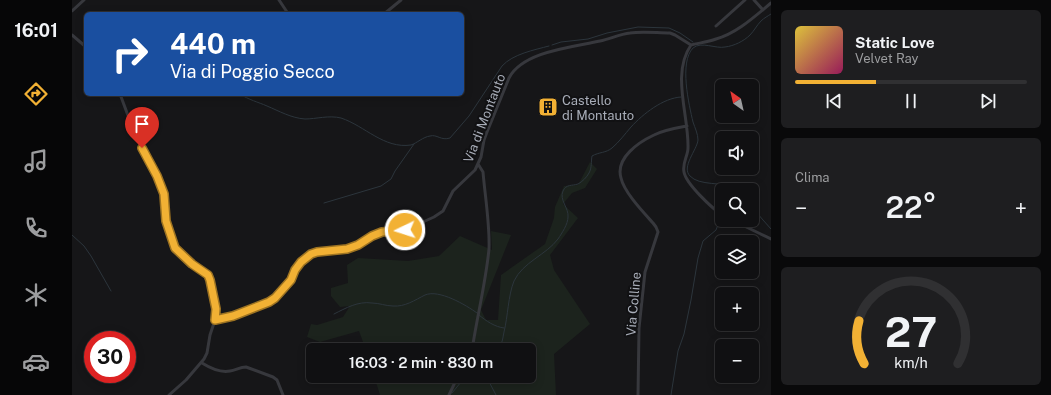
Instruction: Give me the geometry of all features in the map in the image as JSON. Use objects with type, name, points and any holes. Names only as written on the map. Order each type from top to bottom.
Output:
[{"type":"street","points":[[72,11],[84,0]]},
{"type":"street","points":[[279,0],[287,12]]},
{"type":"street","points":[[386,12],[401,0]]},
{"type":"street","points":[[716,26],[745,0]]},
{"type":"street","points":[[754,0],[763,10]]},
{"type":"street","points":[[715,210],[687,180],[683,171],[689,149],[682,84],[684,61],[687,50],[691,45],[716,39],[736,30],[771,3]]},
{"type":"street","name":"Via di Montauto","points":[[215,320],[233,316],[269,302],[275,298],[291,280],[295,270],[301,262],[311,254],[347,249],[358,245],[372,236],[382,232],[405,230],[427,221],[443,211],[453,192],[475,170],[481,157],[487,132],[510,74],[522,64],[560,48],[600,42],[630,32],[670,33],[691,45]]},
{"type":"street","points":[[72,35],[84,45]]},
{"type":"street","points":[[121,96],[133,129],[157,176],[164,194],[166,221],[175,248],[192,264],[208,275],[216,309],[215,320],[210,335],[207,353],[202,363],[169,395]]},
{"type":"street","name":"Via Colline","points":[[638,395],[639,328],[645,272],[658,232],[653,223],[626,190],[620,177],[620,170],[626,156],[634,146],[655,134],[687,126]]},
{"type":"street","points":[[473,343],[489,248],[483,172],[478,164]]},
{"type":"street","points":[[746,227],[771,239]]},
{"type":"street","points":[[202,363],[216,370],[229,371],[246,367],[273,377],[277,380],[283,395]]},
{"type":"street","points":[[449,395],[455,383]]},
{"type":"shaded area","points":[[590,162],[597,169],[585,188],[572,193],[563,204],[578,218],[550,255],[554,270],[590,324],[554,354],[556,395],[380,395],[376,383],[536,383],[536,343],[363,343],[359,331],[320,342],[307,337],[311,324],[317,325],[343,317],[350,306],[340,307],[331,296],[331,288],[348,283],[347,265],[358,258],[408,261],[439,256],[460,236],[492,250],[491,231],[511,235],[481,310],[486,320],[498,320],[501,275],[545,244],[554,218],[555,207],[564,186],[578,185]]},
{"type":"waterway","points":[[715,184],[705,183],[694,179],[690,176],[687,168],[698,140],[686,84],[689,55],[696,46],[704,45],[721,47],[742,41],[748,37],[761,21],[771,14]]},
{"type":"waterway","points":[[552,45],[561,42],[588,39],[607,33],[638,27],[669,28],[680,33],[693,42]]},
{"type":"waterway","points":[[244,96],[295,117],[305,119],[327,117],[341,118],[392,144],[411,145],[430,136],[444,139],[450,138],[469,116],[502,66],[518,55],[549,46]]},
{"type":"waterway","points":[[501,343],[510,293],[514,281],[523,269],[553,245],[566,225],[568,214],[562,198],[564,189],[567,186],[578,184],[583,181],[590,171],[592,156],[612,148],[647,112],[667,100],[681,97]]},
{"type":"waterway","points":[[324,203],[381,186],[391,179],[414,144]]},
{"type":"waterway","points":[[759,215],[771,229]]},
{"type":"waterway","points":[[671,395],[678,351],[684,334],[698,258],[703,241],[716,230],[717,227]]},
{"type":"waterway","points":[[72,235],[84,246],[91,256],[111,291]]},
{"type":"waterway","points":[[334,314],[362,303],[397,306],[410,303],[425,295],[431,294],[445,296],[477,313]]},
{"type":"waterway","points":[[479,315],[491,323],[504,328]]},
{"type":"waterway","points":[[452,393],[460,383]]},
{"type":"waterway","points":[[490,383],[496,395]]},
{"type":"place","name":"Castello di Montauto","points":[[548,107]]},
{"type":"route","points":[[142,148],[157,176],[164,194],[166,221],[175,248],[192,264],[208,275],[216,309],[215,320],[249,311],[275,298],[291,280],[295,270],[301,262],[311,254],[347,249],[358,245],[372,236],[382,232],[405,230]]}]
